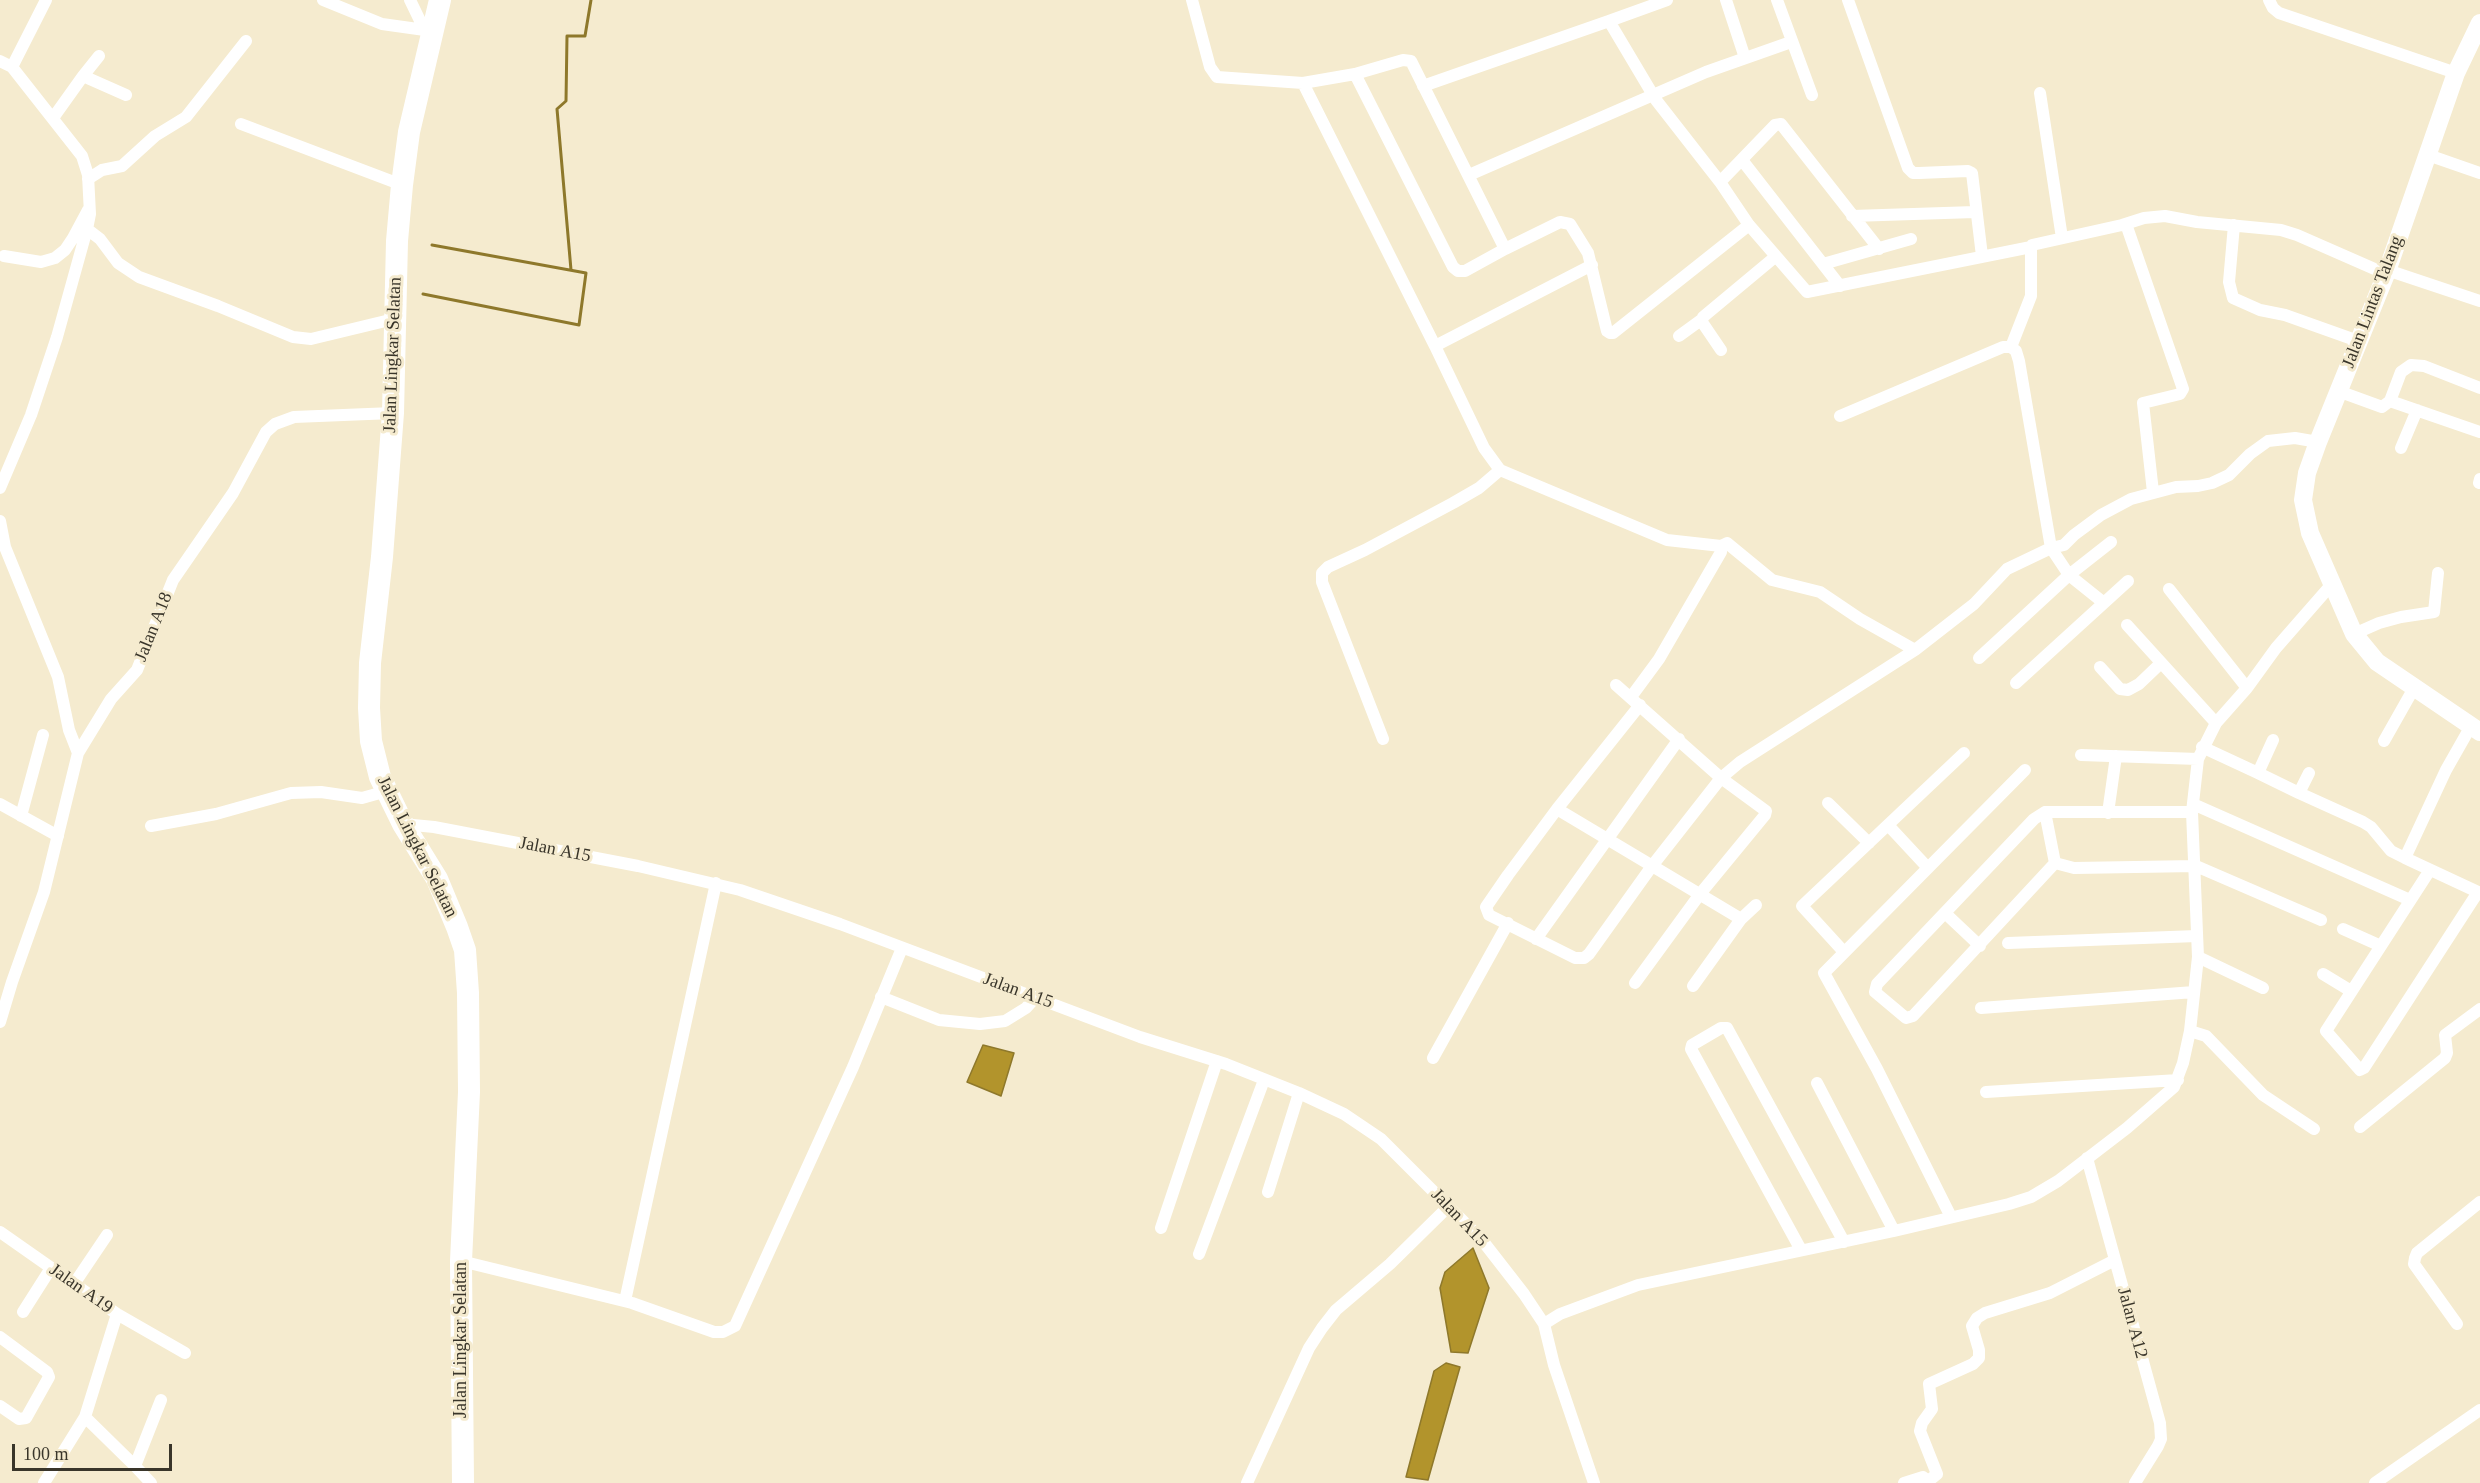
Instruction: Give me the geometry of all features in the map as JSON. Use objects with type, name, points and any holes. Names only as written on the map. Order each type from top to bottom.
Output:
[{"type":"highway","name":"Jalan Lingkar Selatan","points":[[440,0],[428,30],[409,132],[402,185],[397,241],[393,413],[382,557],[370,663],[369,708],[375,757],[387,792],[403,824],[437,879],[458,927],[465,950],[469,1092],[460,1261],[463,1483]]},
{"type":"street","points":[[12,67],[46,0]]},
{"type":"street","points":[[323,0],[382,24],[428,30]]},
{"type":"street","points":[[410,0],[428,30]]},
{"type":"street","points":[[1192,0],[1210,67],[1217,77],[1303,83],[1411,61],[1505,249]]},
{"type":"street","points":[[1423,86],[1667,0]]},
{"type":"street","points":[[1726,0],[1745,58]]},
{"type":"street","points":[[1777,0],[1812,95]]},
{"type":"street","points":[[1848,0],[1908,168],[1913,173],[1970,171],[1982,256]]},
{"type":"street","points":[[2269,0],[2279,13],[2456,73]]},
{"type":"street","points":[[1609,21],[1653,95],[1720,182],[1749,225],[1807,292],[2031,247],[2038,243],[2144,218],[2165,216],[2197,222],[2281,230],[2386,272],[2480,301]]},
{"type":"street","name":"Jalan Lintas Talang","points":[[2476,729],[2377,662],[2354,634],[2310,533],[2303,500],[2307,473],[2318,442],[2386,272],[2456,73],[2480,22]]},
{"type":"street","points":[[88,179],[102,170],[122,166],[155,136],[186,117],[246,41]]},
{"type":"street","points":[[1469,175],[1706,72],[1791,42]]},
{"type":"street","points":[[53,118],[99,56]]},
{"type":"street","points":[[0,60],[12,67],[82,156],[88,179],[89,209],[87,229],[57,337],[31,415],[0,488]]},
{"type":"street","points":[[1355,74],[1453,267],[1458,271],[1465,271],[1564,221],[1570,224],[1588,253],[1607,331],[1613,333],[1749,225]]},
{"type":"street","points":[[83,76],[126,95]]},
{"type":"street","points":[[1303,83],[1484,448],[1500,470],[1667,540],[1721,546],[1729,543],[1772,579],[1821,592],[1860,619],[1915,650]]},
{"type":"street","points":[[2040,93],[2062,238]]},
{"type":"street","points":[[241,124],[402,185]]},
{"type":"street","points":[[1720,182],[1775,125],[1781,124],[1879,249]]},
{"type":"street","points":[[2428,155],[2480,173]]},
{"type":"street","points":[[1742,160],[1840,286]]},
{"type":"street","points":[[4,256],[41,262],[56,258],[65,250],[89,209]]},
{"type":"street","points":[[1852,216],[1975,212]]},
{"type":"street","points":[[2126,224],[2182,389],[2180,394],[2144,403],[2153,492]]},
{"type":"street","points":[[2234,225],[2229,282],[2234,298],[2260,310],[2285,315],[2358,341]]},
{"type":"street","points":[[87,229],[100,240],[118,263],[139,277],[293,337],[310,339],[394,319]]},
{"type":"street","points":[[1823,264],[1911,239]]},
{"type":"street","points":[[2011,347],[2031,296],[2031,247]]},
{"type":"street","points":[[1679,336],[1775,257]]},
{"type":"street","points":[[1435,346],[1592,265]]},
{"type":"street","points":[[1701,320],[1721,350]]},
{"type":"street","points":[[1840,416],[2003,347],[2011,347],[2016,351],[2019,361],[2051,548],[2068,575],[2104,603]]},
{"type":"street","points":[[2338,391],[2377,407],[2387,405],[2401,372],[2411,364],[2424,366],[2480,388]]},
{"type":"street","points":[[2390,401],[2480,432]]},
{"type":"street","points":[[2401,448],[2417,410]]},
{"type":"street","name":"Jalan A18","points":[[0,1022],[44,892],[78,753],[111,699],[137,670],[173,579],[233,494],[266,432],[275,424],[294,417],[393,413]]},
{"type":"street","points":[[1721,546],[1721,552],[1636,701],[1486,908],[1489,915],[1575,958],[1584,958],[1721,778],[1740,762],[1915,650],[1974,604],[2007,569],[2051,548],[2064,545],[2101,515],[2131,499],[2176,487],[2212,483],[2229,475],[2250,454],[2268,441],[2295,438],[2318,442]]},
{"type":"street","points":[[1383,739],[1322,582],[1322,573],[1328,567],[1365,550],[1479,488],[1500,470]]},
{"type":"street","points":[[0,521],[5,547],[58,677],[69,730],[78,753]]},
{"type":"street","points":[[1979,658],[2068,575],[2110,542]]},
{"type":"street","points":[[2354,634],[2401,616],[2434,612],[2438,573]]},
{"type":"street","points":[[2016,683],[2128,581]]},
{"type":"street","points":[[1594,1483],[1554,1365],[1544,1324],[1560,1314],[1638,1285],[1894,1231],[2031,1197],[2058,1181],[2127,1128],[2175,1087],[2190,1031],[2198,957],[2193,808],[2200,753],[2216,723],[2332,584]]},
{"type":"street","points":[[2169,590],[2247,688]]},
{"type":"street","points":[[2127,625],[2216,723]]},
{"type":"street","points":[[2100,667],[2120,689],[2128,690],[2139,684],[2161,663]]},
{"type":"street","points":[[1616,685],[1721,778],[1764,808],[1766,814],[1700,894],[1635,983]]},
{"type":"street","points":[[2384,741],[2414,688]]},
{"type":"street","points":[[2405,858],[2446,770],[2476,729]]},
{"type":"street","points":[[21,816],[44,735]]},
{"type":"street","points":[[1536,939],[1679,739]]},
{"type":"street","points":[[2258,773],[2272,740]]},
{"type":"street","points":[[1844,952],[1802,906],[1964,753]]},
{"type":"street","points":[[2080,755],[2200,753],[2258,773],[2363,822],[2371,827],[2391,851],[2478,892],[2364,1068],[2360,1070],[2326,1031],[2430,870]]},
{"type":"street","points":[[2108,813],[2116,756]]},
{"type":"street","points":[[1951,1217],[1877,1069],[1824,973],[2025,770]]},
{"type":"street","points":[[2299,793],[2309,773]]},
{"type":"street","points":[[151,826],[216,814],[291,793],[321,792],[362,798],[387,792]]},
{"type":"street","points":[[1828,803],[1869,843]]},
{"type":"street","points":[[0,804],[58,836]]},
{"type":"street","points":[[2055,863],[1913,1016],[1906,1018],[1875,992],[1877,984],[2034,819],[2045,812],[2108,813],[2193,808],[2410,900]]},
{"type":"street","points":[[1557,809],[1741,919]]},
{"type":"street","points":[[2045,812],[2055,863]]},
{"type":"street","name":"Jalan A15","points":[[403,824],[434,827],[716,883],[840,924],[1140,1037],[1217,1061],[1299,1092],[1344,1114],[1381,1139],[1482,1240],[1544,1324]]},
{"type":"street","points":[[1888,825],[1928,868]]},
{"type":"street","points":[[2055,863],[2074,868],[2196,866],[2321,920]]},
{"type":"street","points":[[625,1301],[716,883]]},
{"type":"street","points":[[1693,986],[1741,919],[1756,905]]},
{"type":"street","points":[[1944,914],[1980,946]]},
{"type":"street","points":[[1433,1058],[1508,923]]},
{"type":"street","points":[[2343,929],[2381,946]]},
{"type":"street","points":[[2008,943],[2197,936]]},
{"type":"street","points":[[460,1261],[625,1301],[714,1332],[723,1332],[735,1326],[853,1066],[902,948]]},
{"type":"street","points":[[2198,957],[2263,988]]},
{"type":"street","points":[[2324,974],[2351,991]]},
{"type":"street","points":[[1981,1008],[2194,992]]},
{"type":"street","points":[[881,997],[939,1020],[980,1024],[1005,1021],[1026,1008],[1036,997]]},
{"type":"street","points":[[2360,1127],[2445,1058],[2447,1053],[2445,1035],[2480,1009]]},
{"type":"street","points":[[1802,1250],[1691,1048],[1692,1045],[1721,1028],[1727,1028],[1844,1242]]},
{"type":"street","points":[[2190,1031],[2206,1035],[2263,1095],[2314,1129]]},
{"type":"street","points":[[1161,1228],[1217,1061]]},
{"type":"street","points":[[1199,1254],[1264,1080]]},
{"type":"street","points":[[1986,1092],[2178,1080]]},
{"type":"street","points":[[1817,1083],[1894,1231]]},
{"type":"street","points":[[1268,1192],[1299,1092]]},
{"type":"street","name":"Jalan A12","points":[[2087,1158],[2161,1431],[2158,1446],[2135,1483]]},
{"type":"street","points":[[2457,1324],[2414,1264],[2415,1258],[2417,1253],[2480,1202]]},
{"type":"street","points":[[1247,1483],[1309,1348],[1322,1328],[1336,1310],[1390,1264],[1448,1207]]},
{"type":"street","name":"Jalan A19","points":[[0,1232],[117,1314],[185,1353]]},
{"type":"street","points":[[74,1284],[107,1235]]},
{"type":"street","points":[[1904,1483],[1923,1477],[1927,1480],[1926,1483],[1937,1476],[1920,1431],[1922,1423],[1932,1409],[1929,1384],[1973,1364],[1979,1358],[1980,1350],[1972,1326],[1977,1318],[1985,1313],[2050,1293],[2115,1260]]},
{"type":"street","points":[[23,1312],[51,1268]]},
{"type":"street","points":[[44,1483],[85,1417],[117,1314]]},
{"type":"street","points":[[0,1337],[47,1372],[49,1377],[26,1418],[19,1419],[0,1406]]},
{"type":"street","points":[[135,1466],[161,1400]]},
{"type":"street","points":[[2375,1483],[2480,1410]]},
{"type":"street","points":[[85,1417],[151,1483]]},
{"type":"shaded area","points":[[983,1045],[1014,1053],[1001,1096],[967,1082]]},
{"type":"shaded area","points":[[1473,1248],[1489,1288],[1468,1353],[1451,1352],[1440,1288],[1445,1272]]},
{"type":"shaded area","points":[[1446,1363],[1460,1367],[1428,1480],[1406,1477],[1434,1371]]},
{"type":"waterway","points":[[571,270],[557,109],[566,101],[567,36],[585,36],[591,0]]},
{"type":"waterway","points":[[423,294],[579,325],[586,273],[432,245]]}]
